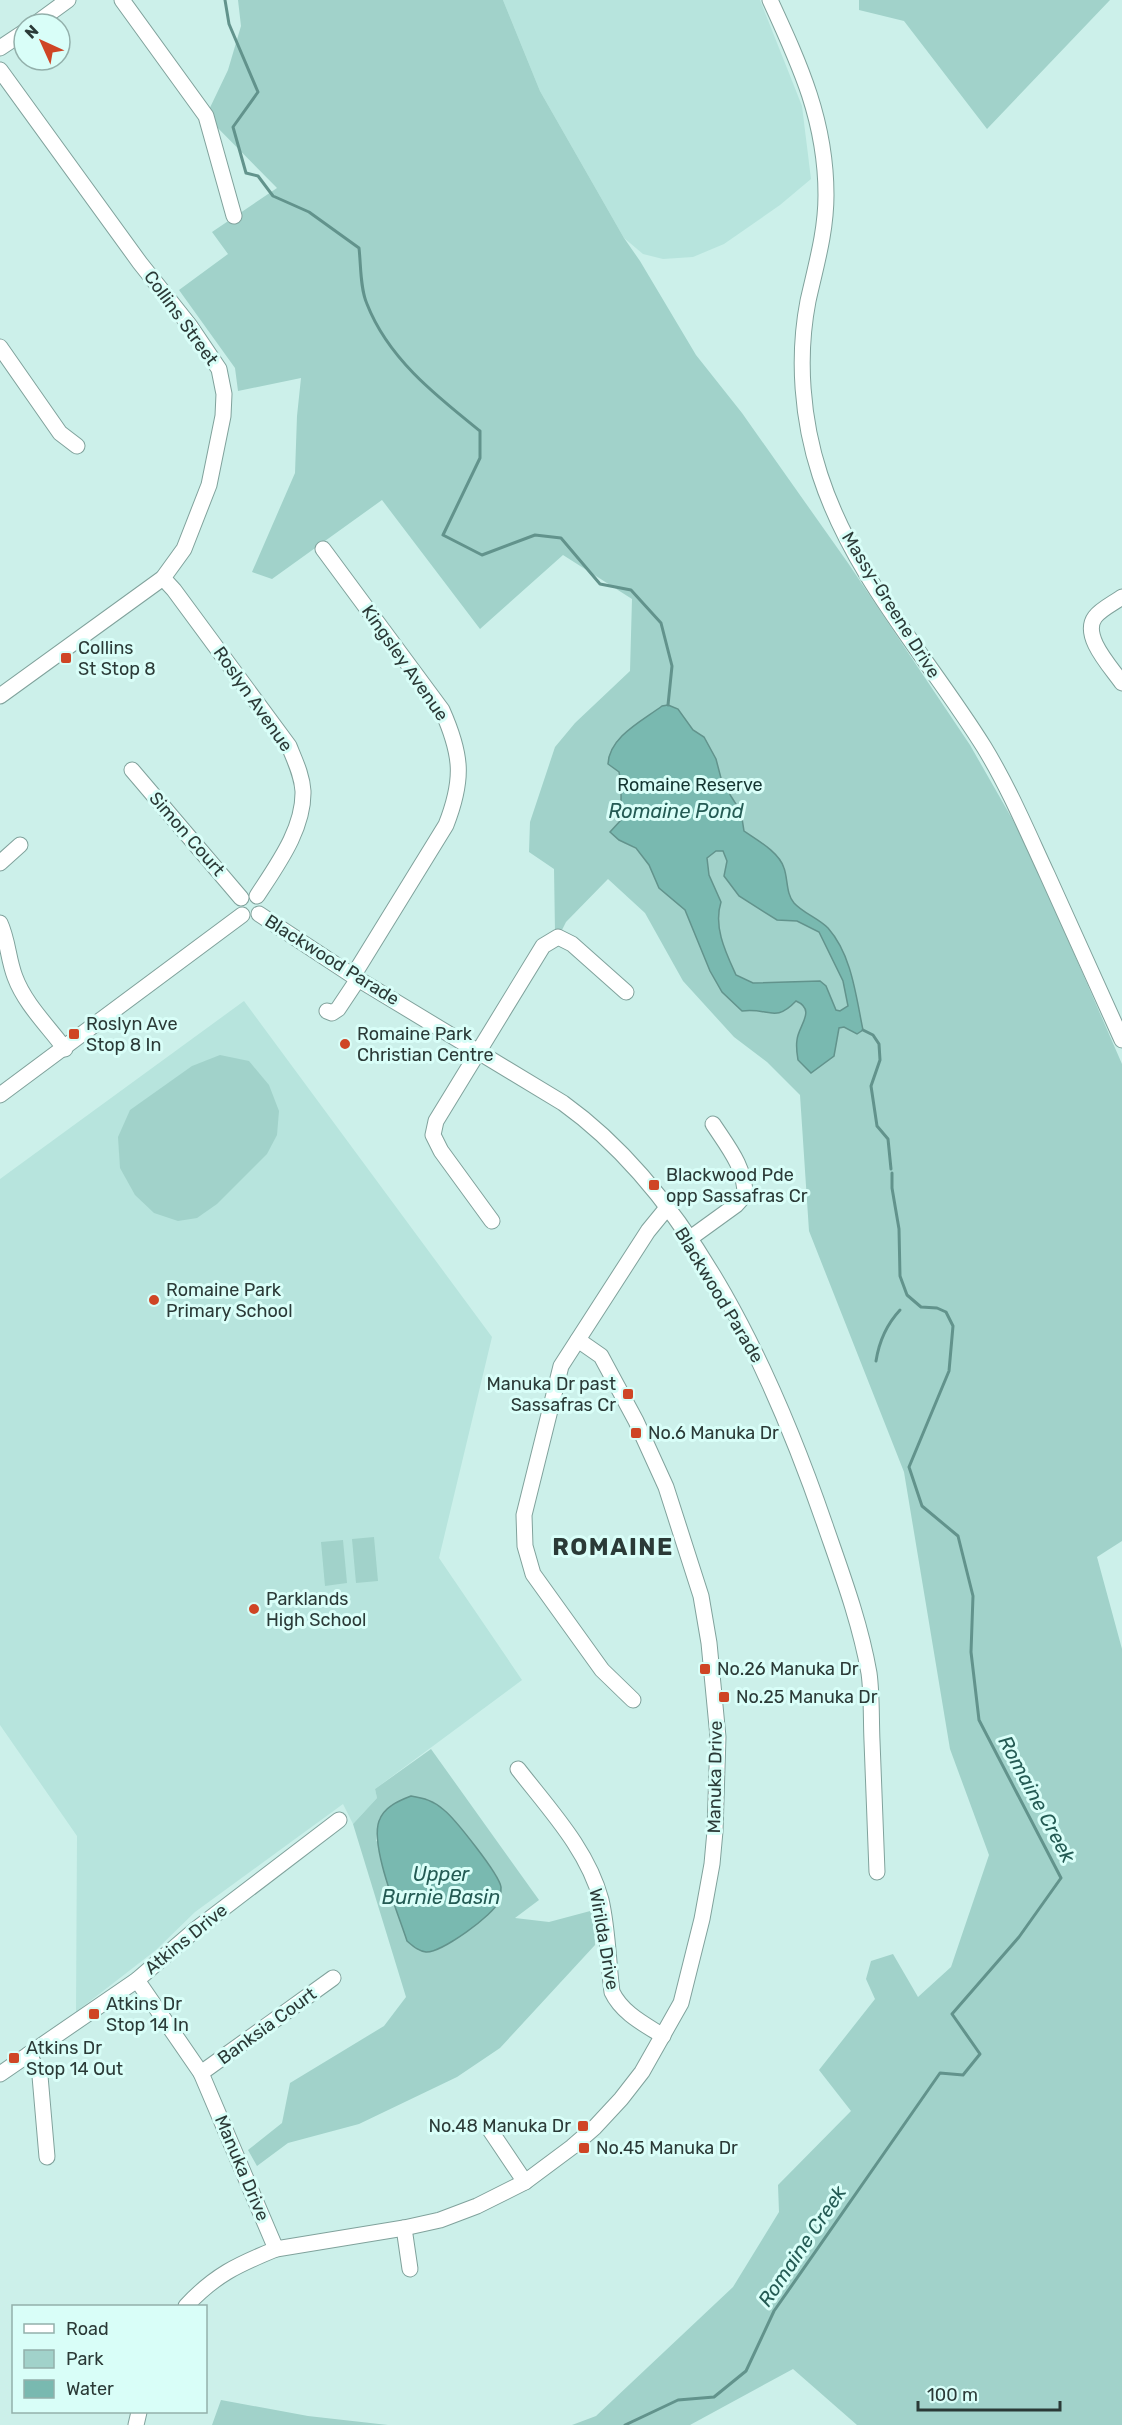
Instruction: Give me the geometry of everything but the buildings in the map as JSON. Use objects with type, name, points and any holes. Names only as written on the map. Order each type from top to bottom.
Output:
[{"type":"street","points":[[52,12],[68,0]]},
{"type":"street","points":[[122,0],[206,116],[234,216]]},
{"type":"street","name":"Massy-Greene Drive","points":[[770,0],[805,78],[818,120],[825,176],[824,230],[808,301],[802,346],[803,393],[820,474],[833,511],[857,559],[983,746],[1017,805],[1122,1040]]},
{"type":"street","name":"Collins Street","points":[[0,70],[140,262],[190,326],[219,369],[224,394],[223,416],[209,485],[184,549],[163,578],[0,696]]},
{"type":"street","points":[[0,347],[60,433],[77,446]]},
{"type":"street","name":"Kingsley Avenue","points":[[322,549],[442,710],[454,737],[459,774],[456,800],[446,825],[338,1009],[332,1013],[327,1011]]},
{"type":"street","name":"Roslyn Avenue","points":[[163,578],[289,746],[299,769],[303,791],[300,817],[288,844],[258,896]]},
{"type":"street","points":[[1122,597],[1096,616],[1090,626],[1090,637],[1122,683]]},
{"type":"street","name":"Simon Court","points":[[132,770],[241,898]]},
{"type":"street","points":[[0,863],[20,845]]},
{"type":"street","points":[[247,894],[258,896],[262,907],[258,914],[252,918],[243,915],[238,905],[241,898],[247,894]]},
{"type":"street","name":"Blackwood Parade","points":[[258,914],[356,978],[563,1103],[591,1123],[622,1154],[689,1239],[745,1332],[786,1418],[854,1608],[869,1677],[877,1872]]},
{"type":"street","points":[[0,1095],[243,915]]},
{"type":"street","points":[[0,923],[6,938],[14,975],[23,994],[65,1049]]},
{"type":"street","points":[[492,1221],[441,1151],[433,1134],[436,1121],[543,946],[558,937],[572,944],[626,992]]},
{"type":"street","points":[[689,1239],[736,1205],[746,1195],[745,1180],[738,1161],[714,1124]]},
{"type":"street","points":[[633,1700],[602,1670],[533,1574],[525,1546],[524,1515],[561,1366],[648,1231],[666,1209]]},
{"type":"street","name":"Manuka Drive","points":[[136,1980],[201,2073],[276,2249],[404,2228],[440,2220],[477,2206],[525,2182],[595,2127],[642,2072],[681,2003],[712,1864],[718,1737],[714,1675],[700,1596],[666,1487],[636,1421],[601,1356],[578,1340]]},
{"type":"street","name":"Wirilda Drive","points":[[518,1769],[577,1848],[592,1874],[601,1900],[611,1984],[616,2001],[627,2012],[663,2036]]},
{"type":"street","name":"Atkins Drive","points":[[0,2074],[136,1980],[195,1930],[339,1820]]},
{"type":"street","name":"Banksia Court","points":[[201,2073],[333,1978]]},
{"type":"street","points":[[29,2054],[40,2076],[47,2157]]},
{"type":"street","points":[[490,2130],[525,2182]]},
{"type":"street","points":[[404,2228],[410,2269]]},
{"type":"street","points":[[188,2305],[202,2289],[233,2267],[276,2249]]},
{"type":"shaded area","points":[[503,0],[760,0],[802,106],[811,179],[780,205],[724,244],[693,257],[663,259],[643,254],[624,238],[540,91]]},
{"type":"shaded area","name":"Parklands High School","points":[[244,1001],[492,1337],[439,1558],[522,1680],[375,1789],[377,1798],[353,1824],[343,1804],[195,1912],[156,1950],[76,2012],[77,1836],[0,1725],[0,1179]]},
{"type":"green space","name":"Romaine Reserve","points":[[238,0],[503,0],[540,91],[624,238],[696,355],[742,413],[848,563],[970,745],[1026,843],[1122,1064],[1122,1541],[1097,1557],[1122,1649],[1122,2425],[857,2425],[793,2369],[690,2425],[572,2425],[596,2416],[733,2287],[779,2212],[778,2185],[851,2111],[819,2070],[875,1999],[866,1979],[871,1961],[893,1954],[918,1997],[951,1967],[989,1855],[950,1749],[904,1472],[809,1231],[800,1095],[767,1062],[734,1037],[683,981],[645,913],[608,879],[566,922],[562,930],[555,932],[554,869],[529,852],[530,822],[555,747],[575,723],[630,671],[632,599],[563,555],[480,629],[382,500],[272,579],[252,572],[295,473],[301,378],[238,391],[235,368],[179,290],[228,254],[212,232],[277,188],[206,116],[228,70],[241,26]]},
{"type":"green space","points":[[859,0],[1110,0],[987,129],[904,21],[859,10]]},
{"type":"green space","points":[[220,1055],[249,1061],[269,1085],[279,1111],[277,1135],[267,1154],[217,1204],[197,1218],[178,1221],[154,1213],[135,1195],[120,1168],[118,1137],[130,1110],[192,1066]]},
{"type":"green space","points":[[374,1537],[378,1581],[356,1583],[352,1539]]},
{"type":"green space","points":[[343,1540],[347,1583],[325,1586],[321,1542]]},
{"type":"green space","points":[[431,1749],[539,1900],[515,1918],[549,1922],[594,1910],[595,1945],[500,2048],[457,2077],[359,2124],[288,2143],[257,2166],[248,2150],[282,2123],[290,2083],[384,2026],[406,1997],[353,1824],[377,1798],[375,1789]],"holes":[[[392,1804],[445,1810],[495,1873],[501,1886],[376,1841],[379,1819]]]},
{"type":"green space","points":[[221,2400],[308,2416],[388,2425],[212,2425]]},
{"type":"water","name":"Romaine Pond","points":[[668,705],[678,709],[693,730],[704,737],[716,759],[722,782],[741,812],[744,831],[767,847],[781,862],[791,899],[798,907],[828,928],[848,963],[863,1030],[857,1034],[844,1027],[839,1028],[834,1056],[811,1073],[798,1060],[797,1055],[798,1035],[806,1014],[802,1005],[796,1001],[782,1012],[776,1013],[742,1011],[722,992],[710,971],[685,910],[659,888],[649,865],[636,848],[619,840],[610,832],[621,820],[621,790],[619,772],[608,764],[610,754],[628,730],[662,706]],"holes":[[[716,851],[723,851],[727,861],[724,876],[739,896],[777,920],[797,921],[819,932],[843,981],[848,1006],[840,1011],[836,1010],[826,986],[820,981],[753,983],[736,975],[722,940],[719,921],[721,902],[709,875],[707,858]]]},
{"type":"water","name":"Upper Burnie Basin","points":[[411,1796],[433,1802],[450,1815],[485,1859],[501,1887],[499,1901],[478,1924],[443,1946],[426,1952],[407,1941],[386,1880],[378,1846],[377,1832],[381,1816],[392,1805]]},
{"type":"waterway","name":"Romaine Creek","points":[[225,0],[229,24],[258,92],[233,127],[246,173],[258,176],[273,196],[309,212],[359,248],[365,298],[387,342],[414,374],[480,431],[480,458],[443,535],[482,555],[535,535],[561,538],[600,584],[631,590],[661,623],[672,666],[668,705]]},
{"type":"waterway","name":"Romaine Creek","points":[[863,1030],[873,1035],[879,1044],[880,1060],[871,1086],[877,1126],[888,1139],[891,1169]]},
{"type":"waterway","name":"Romaine Creek","points":[[625,2425],[678,2400],[714,2397],[746,2371],[774,2311],[940,2073],[963,2075],[980,2054],[952,2014],[1019,1937],[1061,1878],[979,1720],[971,1652],[973,1596],[958,1536],[922,1506],[909,1467],[949,1371],[953,1326],[946,1312],[937,1308],[921,1307],[907,1295],[900,1276],[899,1229],[892,1188],[892,1173]]},
{"type":"waterway","points":[[876,1361],[884,1334],[900,1310]]},
{"type":"place","name":"Collins St Stop 8","points":[[66,658]]},
{"type":"place","name":"Roslyn Ave Stop 8 In","points":[[74,1034]]},
{"type":"place","name":"Romaine Park Christian Centre","points":[[345,1044]]},
{"type":"place","name":"Blackwood Pde opp Sassafras Cr","points":[[654,1185]]},
{"type":"place","name":"Romaine Park Primary School","points":[[154,1300]]},
{"type":"place","name":"Manuka Dr past Sassafras Cr","points":[[628,1394]]},
{"type":"place","name":"No.6 Manuka Dr","points":[[636,1433]]},
{"type":"place","name":"Parklands High School","points":[[254,1609]]},
{"type":"place","name":"No.26 Manuka Dr","points":[[705,1669]]},
{"type":"place","name":"No.25 Manuka Dr","points":[[724,1697]]},
{"type":"place","name":"Atkins Dr Stop 14 In","points":[[94,2014]]},
{"type":"place","name":"Atkins Dr Stop 14 Out","points":[[14,2058]]},
{"type":"place","name":"No.48 Manuka Dr","points":[[583,2126]]},
{"type":"place","name":"No.45 Manuka Dr","points":[[584,2148]]},
{"type":"district","name":"ROMAINE","points":[[613,1547]]}]
